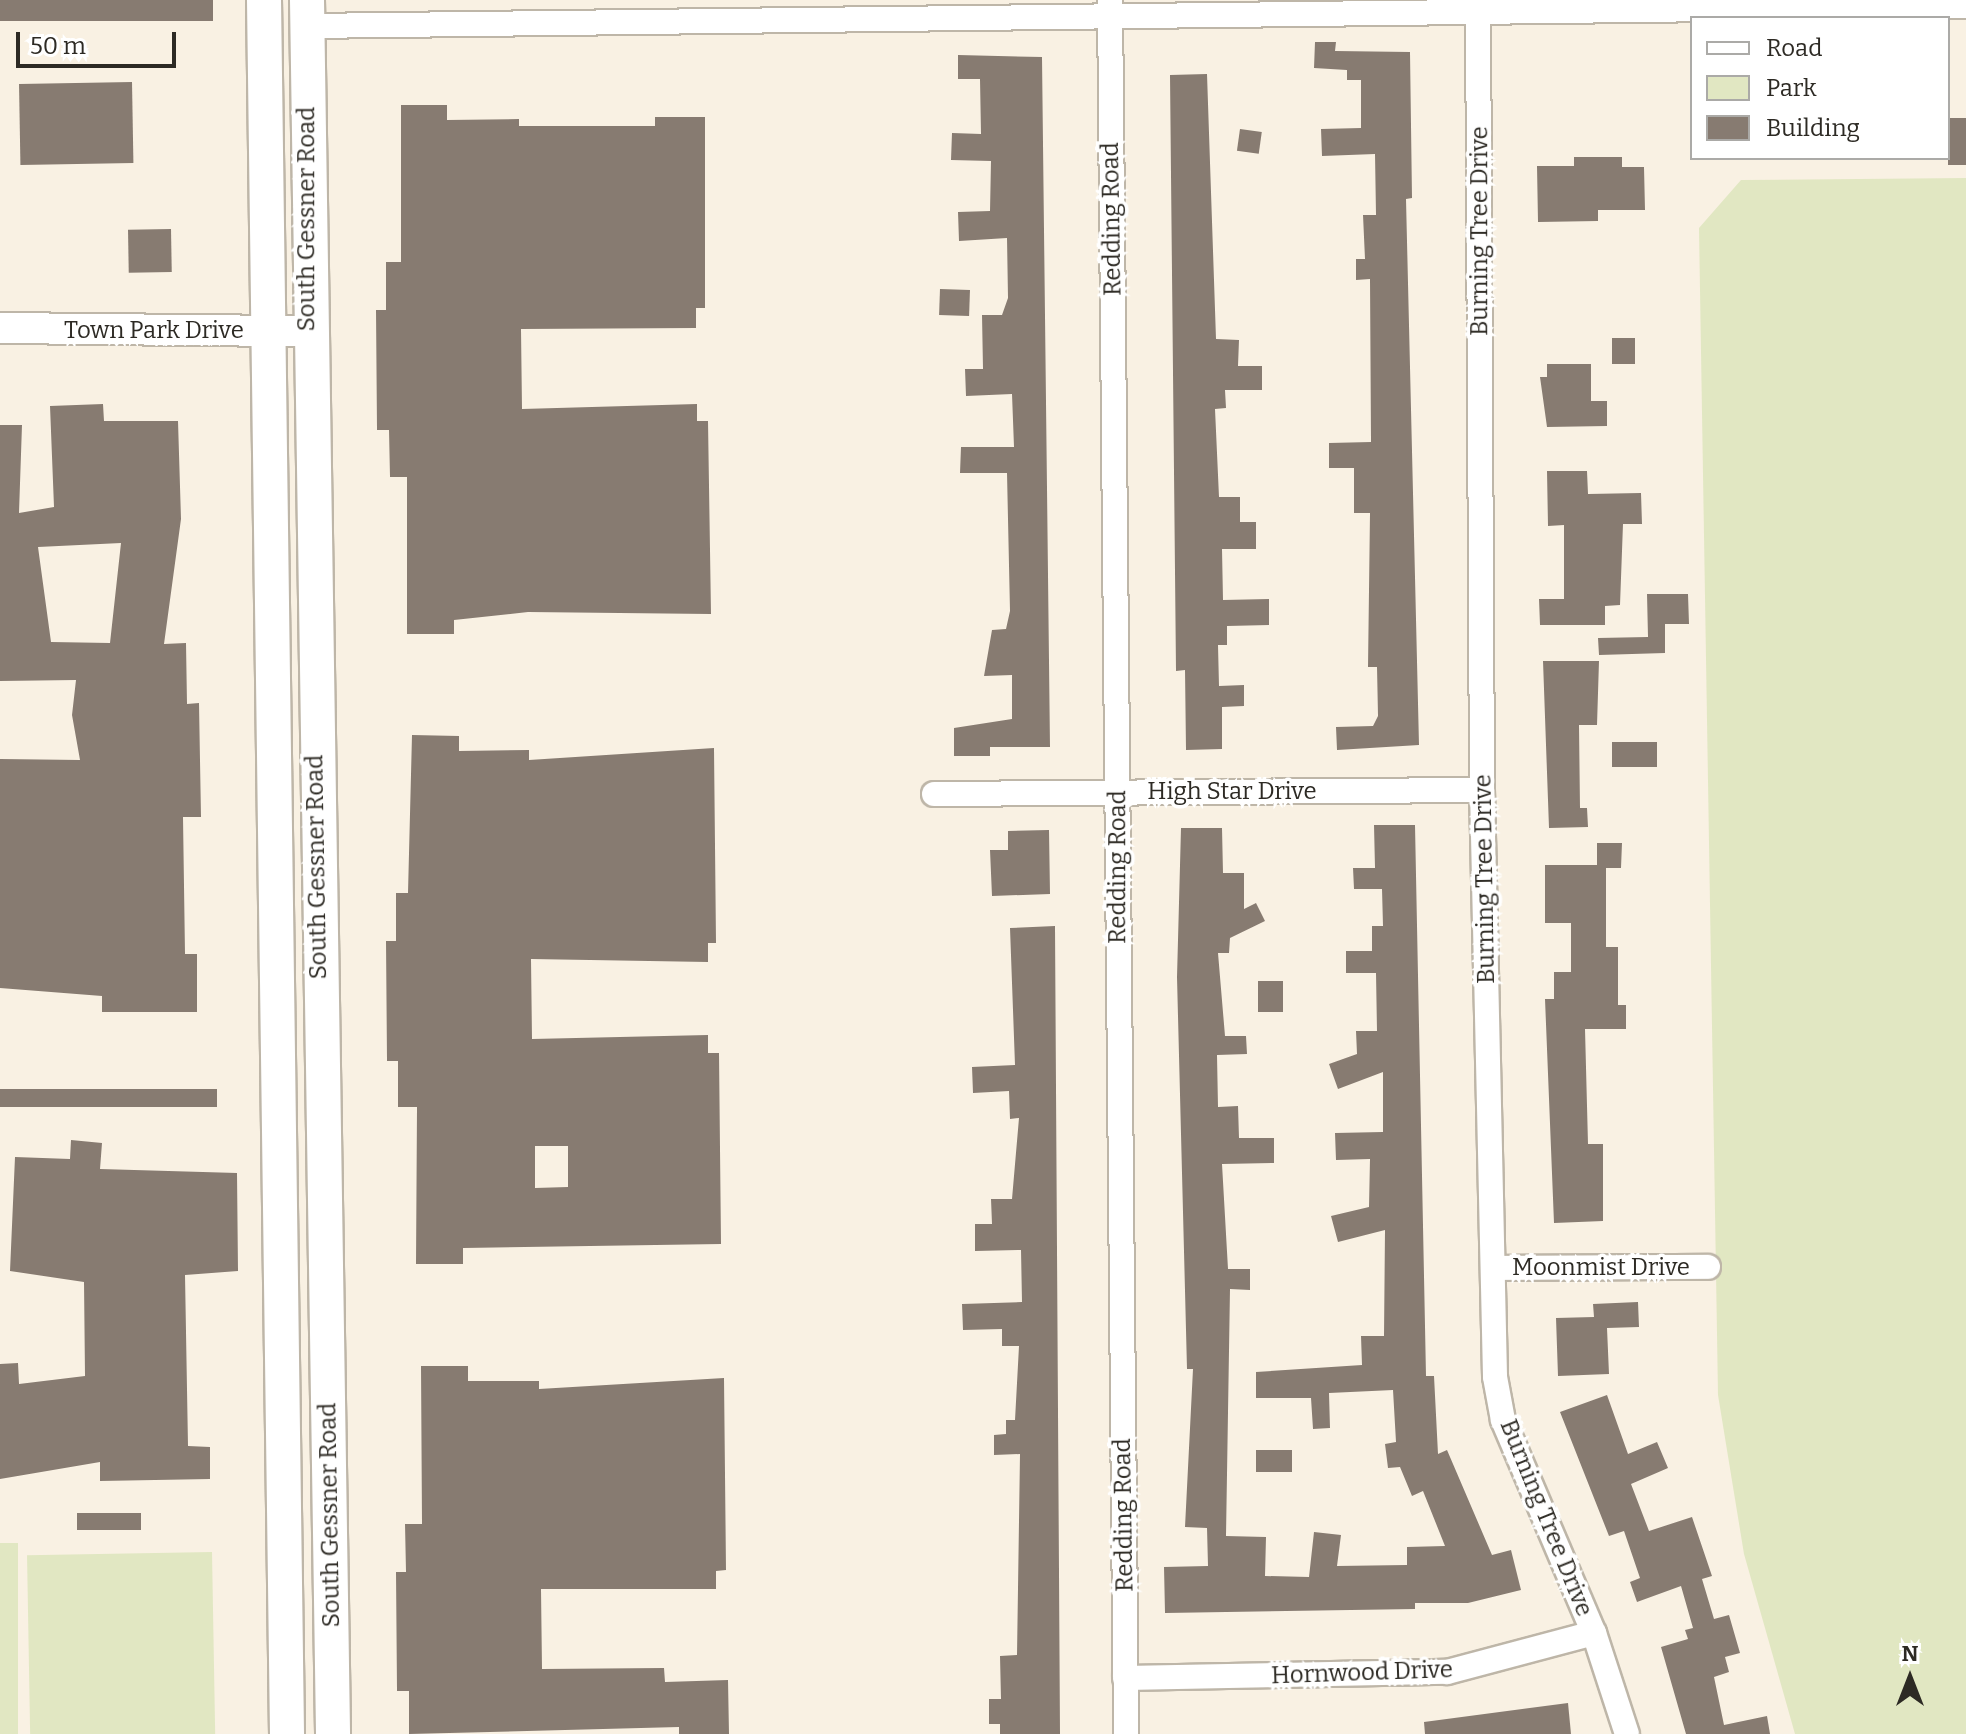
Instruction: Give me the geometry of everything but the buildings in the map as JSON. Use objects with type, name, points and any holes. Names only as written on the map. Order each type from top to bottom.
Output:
[{"type":"main road","name":"South Gessner Road","points":[[264,0],[276,1088],[287,1734]]},
{"type":"main road","name":"South Gessner Road","points":[[300,9],[333,1734]]},
{"type":"main road","points":[[274,800],[315,800]]},
{"type":"main road","points":[[276,1088],[322,1089]]},
{"type":"main road","points":[[280,1368],[328,1367]]},
{"type":"main road","points":[[285,1652],[332,1652]]},
{"type":"street","name":"Burning Tree Drive","points":[[1478,6],[1482,790],[1494,1268],[1503,1420],[1594,1633],[1627,1734]]},
{"type":"street","points":[[300,9],[1966,6]]},
{"type":"street","name":"Redding Road","points":[[1110,8],[1126,1734]]},
{"type":"street","name":"Town Park Drive","points":[[0,328],[308,331]]},
{"type":"street","name":"High Star Drive","points":[[934,794],[1482,790]]},
{"type":"street","name":"Moonmist Drive","points":[[1494,1268],[1708,1267]]},
{"type":"street","name":"Hornwood Drive","points":[[1125,1678],[1425,1674],[1594,1633]]},
{"type":"green space","points":[[1966,178],[1966,1734],[1795,1734],[1744,1554],[1718,1395],[1699,228],[1741,180]]},
{"type":"green space","points":[[0,1543],[18,1543],[18,1734],[0,1734]]},
{"type":"green space","points":[[212,1552],[215,1734],[30,1734],[27,1555]]}]
